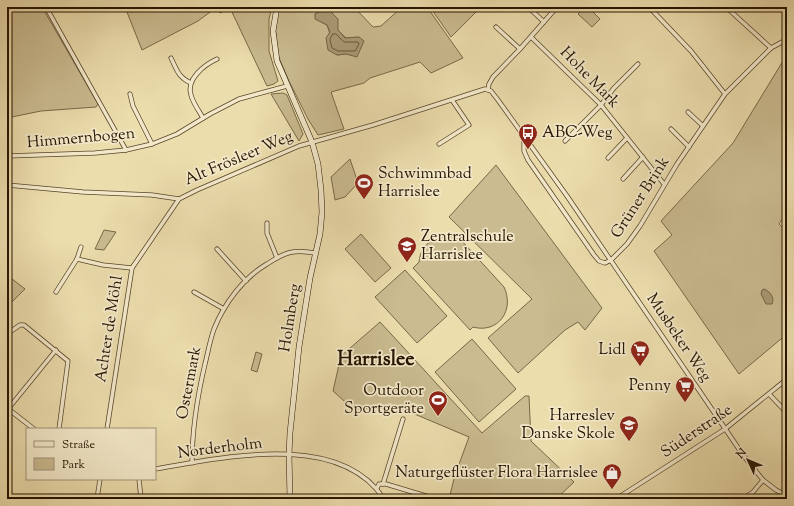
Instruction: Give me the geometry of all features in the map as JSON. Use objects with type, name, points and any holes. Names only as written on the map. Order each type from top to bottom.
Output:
[{"type":"street","points":[[46,7],[126,150]]},
{"type":"street","name":"Holmberg","points":[[277,7],[273,30],[277,61],[312,142],[318,164],[322,190],[320,234],[302,324],[289,454],[290,499]]},
{"type":"street","points":[[528,7],[544,22]]},
{"type":"street","points":[[488,90],[489,84],[493,77],[557,7]]},
{"type":"street","points":[[649,7],[691,51],[725,94]]},
{"type":"street","points":[[726,7],[771,48]]},
{"type":"street","points":[[496,26],[520,49]]},
{"type":"street","name":"Hohe Mark","points":[[531,36],[601,105],[664,184]]},
{"type":"street","name":"Grüner Brink","points":[[611,260],[627,244],[640,226],[664,184],[725,94],[771,48],[782,42],[787,43]]},
{"type":"street","points":[[171,58],[179,75],[185,80],[191,82]]},
{"type":"street","points":[[203,118],[191,96],[191,82],[206,65],[217,59]]},
{"type":"street","points":[[564,141],[601,105],[614,88],[638,64]]},
{"type":"street","name":"Himmernbogen","points":[[7,156],[95,153],[126,150],[152,144],[177,134],[239,99],[287,86]]},
{"type":"street","name":"Alt Frösleer Weg","points":[[7,185],[83,192],[152,195],[179,199],[299,146],[481,90],[488,90]]},
{"type":"street","name":"Musbeker Weg","points":[[488,90],[491,91],[524,136],[611,260],[726,429],[763,480],[787,496]]},
{"type":"street","points":[[130,94],[132,106],[152,144]]},
{"type":"street","points":[[439,144],[468,125],[452,100]]},
{"type":"street","points":[[688,112],[703,126]]},
{"type":"street","name":"Grüner Brink","points":[[671,128],[689,147]]},
{"type":"street","name":"Musbeker Weg","points":[[524,136],[524,151],[528,160],[594,255],[599,261],[605,263],[611,260]]},
{"type":"street","points":[[608,158],[627,138]]},
{"type":"street","points":[[623,179],[643,158]]},
{"type":"street","name":"Achter de Möhl","points":[[107,428],[132,268],[179,199]]},
{"type":"street","points":[[267,223],[267,233],[277,258]]},
{"type":"street","points":[[56,292],[77,259],[81,247]]},
{"type":"street","points":[[217,249],[246,280]]},
{"type":"street","name":"Ostermark","points":[[192,463],[192,436],[201,382],[212,337],[224,309],[246,280],[255,271],[277,258],[295,250],[315,253]]},
{"type":"street","points":[[77,259],[103,266],[132,268]]},
{"type":"street","points":[[194,292],[224,309]]},
{"type":"street","points":[[7,334],[22,324],[67,360],[68,362],[59,428]]},
{"type":"street","points":[[33,428],[7,408],[56,350]]},
{"type":"street","name":"Süderstraße","points":[[616,499],[726,429],[787,379]]},
{"type":"street","points":[[769,394],[787,413]]},
{"type":"street","points":[[383,484],[403,419]]},
{"type":"street","name":"Norderholm","points":[[156,470],[237,457],[289,454],[339,464],[360,474],[376,488],[384,499]]},
{"type":"street","points":[[97,499],[100,480]]},
{"type":"street","points":[[139,480],[141,499]]},
{"type":"street","points":[[743,499],[753,492],[763,480]]},
{"type":"street","points":[[376,488],[379,484],[383,484],[436,499]]},
{"type":"green space","points":[[7,7],[42,7],[98,104],[96,107],[41,111],[7,118]]},
{"type":"green space","points":[[125,7],[217,7],[198,21],[142,50]]},
{"type":"green space","points":[[217,7],[272,7],[269,19],[269,51],[278,81],[267,86],[230,8],[220,13]]},
{"type":"green space","points":[[279,7],[354,7],[373,27],[381,26],[402,7],[427,7],[463,58],[431,73],[420,62],[370,78],[364,83],[331,92],[344,129],[318,135],[308,119],[289,81],[277,53],[275,22]],"holes":[[[327,8],[338,30],[346,38],[359,37],[346,54],[337,55],[327,25],[316,19],[315,14]]]},
{"type":"green space","points":[[430,7],[481,7],[451,37]]},
{"type":"green space","points":[[588,7],[600,19],[592,27],[578,14],[584,8]]},
{"type":"green space","points":[[783,61],[787,65],[787,212],[779,224],[787,232],[787,334],[739,374],[654,251],[672,235],[661,221],[733,143]]},
{"type":"green space","points":[[283,93],[287,95],[303,134],[299,141],[271,94]]},
{"type":"green space","points":[[350,159],[358,183],[345,197],[335,200],[331,177]]},
{"type":"green space","points":[[496,165],[602,308],[585,330],[578,322],[565,330],[518,373],[488,338],[532,299],[449,217]]},
{"type":"green space","points":[[104,230],[116,232],[104,250],[95,249]]},
{"type":"green space","points":[[361,234],[391,268],[375,282],[345,249]]},
{"type":"green space","points":[[450,236],[461,240],[504,287],[507,296],[506,312],[497,323],[490,327],[473,327],[470,330],[413,268],[419,262],[422,250],[425,246],[438,238]]},
{"type":"green space","points":[[405,270],[447,316],[417,343],[375,297]]},
{"type":"green space","points":[[7,275],[25,289],[7,307]]},
{"type":"green space","points":[[380,322],[482,433],[525,396],[529,396],[531,441],[574,482],[556,499],[449,499],[455,475],[469,437],[398,407],[353,409],[333,391],[341,356]]},
{"type":"green space","points":[[472,339],[516,389],[479,422],[435,372]]},
{"type":"green space","points":[[256,352],[262,354],[257,372],[251,370]]},
{"type":"water","points":[[327,8],[338,19],[338,30],[345,38],[359,37],[364,41],[357,57],[346,54],[337,55],[328,50],[326,38],[330,32],[327,25],[315,19],[315,14]]},
{"type":"water","points":[[764,289],[771,295],[773,299],[772,304],[766,304],[761,294],[762,290]]},
{"type":"place","name":"ABC-Weg","points":[[528,150]]},
{"type":"place","name":"Schwimmbad Harrislee","points":[[364,200]]},
{"type":"place","name":"Zentralschule Harrislee","points":[[407,263]]},
{"type":"place","name":"Lidl","points":[[640,367]]},
{"type":"place","name":"Penny","points":[[685,403]]},
{"type":"place","name":"Outdoor Sportgeräte","points":[[438,417]]},
{"type":"place","name":"Harreslev Danske Skole","points":[[629,442]]},
{"type":"place","name":"Naturgeflüster Flora Harrislee","points":[[612,490]]},
{"type":"district","name":"Harrislee","points":[[376,360]]}]
